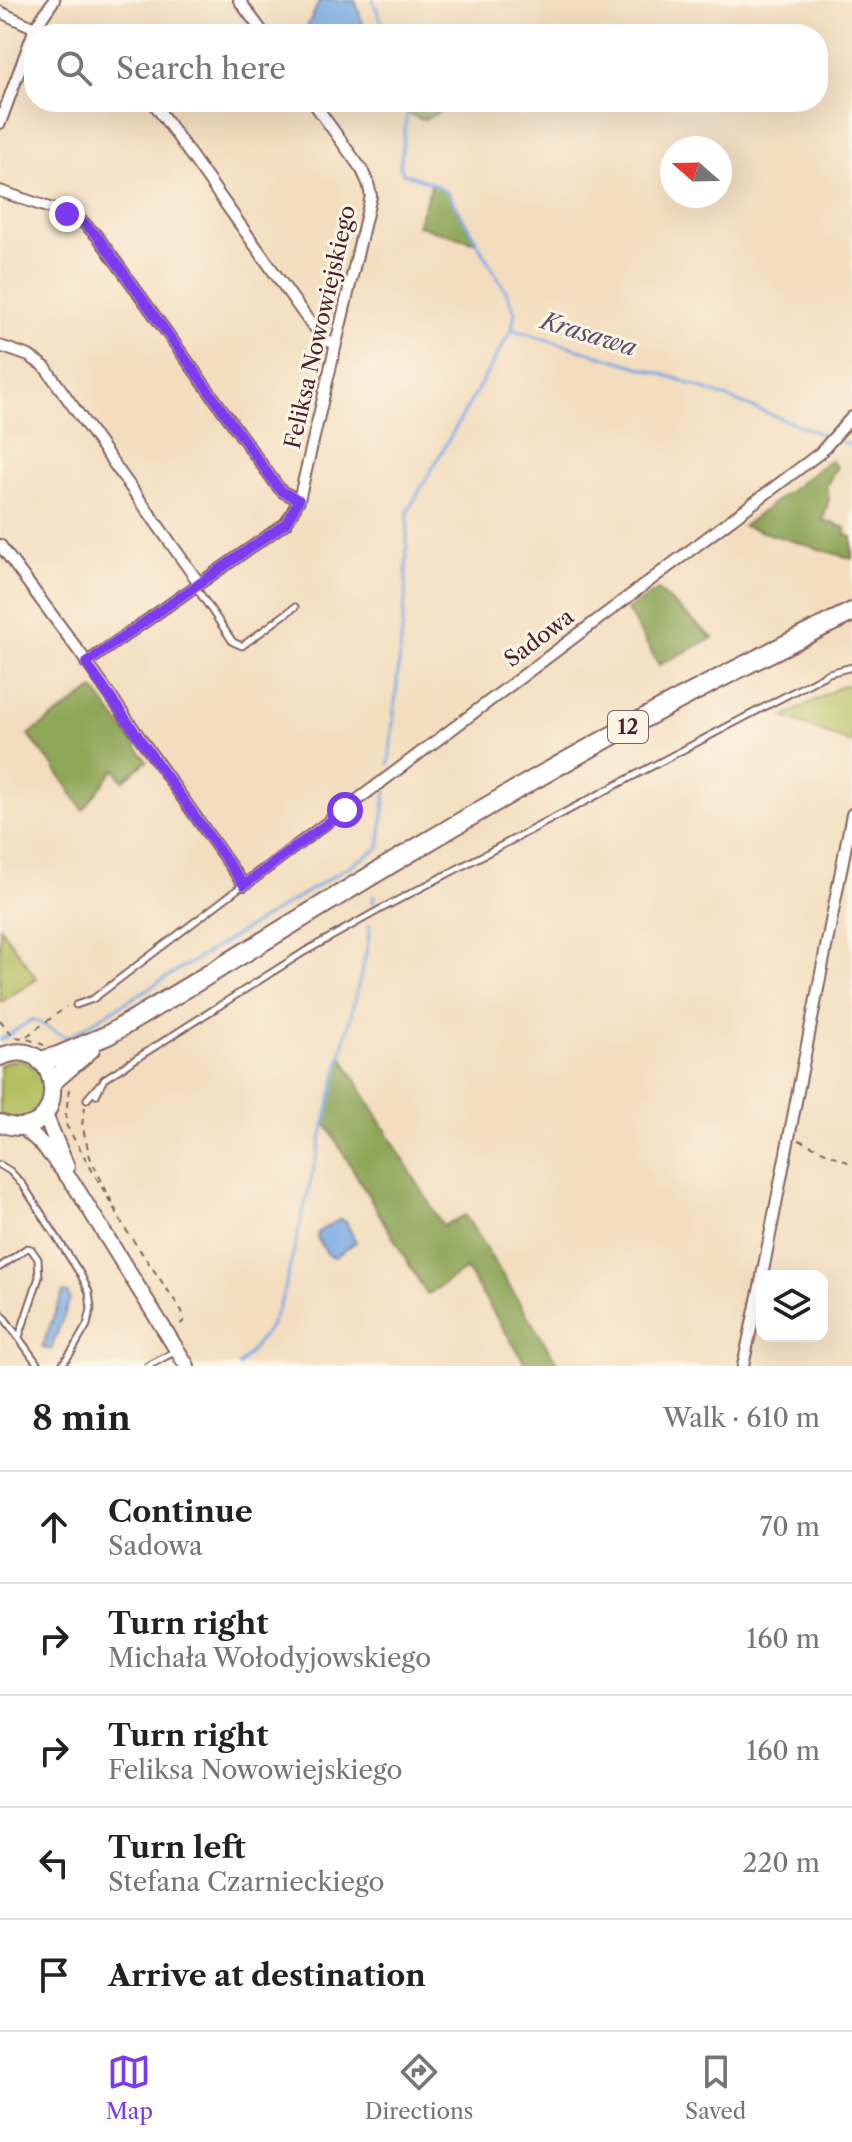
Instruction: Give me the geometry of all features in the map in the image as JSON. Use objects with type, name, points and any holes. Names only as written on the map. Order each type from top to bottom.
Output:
[{"type":"highway","name":"12","points":[[54,1067],[533,780],[649,715],[852,612]]},
{"type":"main road","points":[[0,1123],[23,1127],[35,1122],[45,1115],[54,1093],[54,1067],[5,1045]]},
{"type":"main road","points":[[45,1115],[75,1186]]},
{"type":"main road","points":[[23,1127],[43,1145],[75,1186],[187,1366]]},
{"type":"street","points":[[43,24],[54,0]]},
{"type":"street","points":[[239,0],[257,24]]},
{"type":"street","points":[[0,12],[25,24]]},
{"type":"street","points":[[0,123],[24,68]]},
{"type":"street","points":[[160,112],[308,320],[327,341],[336,343]]},
{"type":"street","name":"Feliksa Nowowiejskiego","points":[[86,663],[286,523],[299,500],[371,196],[362,170],[320,112]]},
{"type":"street","points":[[0,191],[67,214],[84,223],[98,237],[277,486],[299,500]]},
{"type":"street","points":[[0,346],[29,356],[45,367],[197,585]]},
{"type":"street","name":"Sadowa","points":[[244,885],[820,453],[852,417]]},
{"type":"street","points":[[0,545],[244,885]]},
{"type":"street","points":[[763,1270],[852,814]]},
{"type":"street","points":[[743,1366],[756,1304]]},
{"type":"lane","points":[[197,585],[233,642],[242,646],[295,607]]},
{"type":"lane","points":[[87,1099],[104,1079],[291,960],[379,910],[829,673],[852,667]]},
{"type":"lane","points":[[76,1005],[93,999],[244,885]]},
{"type":"lane","points":[[96,1095],[104,1079]]},
{"type":"lane","points":[[0,1165],[23,1185],[89,1292],[91,1309],[87,1325],[61,1366]]},
{"type":"lane","points":[[0,1267],[27,1248],[38,1259],[39,1277],[19,1337]]},
{"type":"lane","points":[[0,1312],[39,1366]]},
{"type":"lane","points":[[148,1366],[177,1350]]},
{"type":"path","points":[[0,1020],[5,1045],[25,1038],[64,1007],[76,1005]]},
{"type":"path","points":[[25,1038],[47,1047],[54,1067],[70,1073],[65,1123],[124,1227],[182,1311],[184,1321],[168,1335]]},
{"type":"path","points":[[87,1099],[82,1125],[90,1157],[124,1227]]},
{"type":"path","points":[[790,1136],[852,1164]]},
{"type":"green space","points":[[407,112],[438,112],[422,120]]},
{"type":"green space","points":[[432,183],[448,193],[476,240],[472,242],[417,225]]},
{"type":"green space","points":[[830,460],[837,467],[826,486],[829,499],[823,520],[846,528],[846,535],[852,537],[852,559],[743,526]]},
{"type":"green space","points":[[658,590],[713,638],[659,665],[627,610]]},
{"type":"green space","points":[[843,685],[852,686],[852,743],[784,717]]},
{"type":"green space","points":[[94,689],[147,761],[123,781],[115,769],[83,810],[53,765],[28,735]]},
{"type":"green space","points":[[0,927],[37,979],[1,1002],[0,1000]]},
{"type":"green space","points":[[341,1055],[443,1226],[465,1215],[559,1366],[527,1366],[466,1269],[427,1295],[325,1122]]},
{"type":"green space","points":[[19,1060],[39,1073],[45,1093],[38,1111],[20,1120],[0,1116],[0,1065]]},
{"type":"water","points":[[355,0],[363,24],[308,24],[319,2]]},
{"type":"water","points":[[341,1219],[346,1222],[356,1242],[335,1257],[329,1256],[317,1238],[318,1232]]},
{"type":"water","points":[[63,1292],[68,1293],[70,1299],[51,1350],[42,1347]]},
{"type":"waterway","name":"Krasawa","points":[[373,0],[382,24]]},
{"type":"waterway","points":[[389,764],[405,601],[408,511],[512,329],[515,312],[448,193],[432,183],[403,173],[400,166],[407,112]]},
{"type":"waterway","name":"Krasawa","points":[[512,329],[675,378],[824,435]]},
{"type":"waterway","name":"Krasawa","points":[[842,442],[852,446]]},
{"type":"waterway","points":[[0,1040],[33,1019],[67,1038],[379,848],[386,791]]},
{"type":"waterway","points":[[373,903],[374,895]]},
{"type":"waterway","points":[[239,1366],[269,1328],[282,1299],[367,949],[370,925]]},
{"type":"route","points":[[67,214],[84,223],[98,237],[277,486],[299,500],[286,523],[86,663],[244,885],[345,810]]}]
